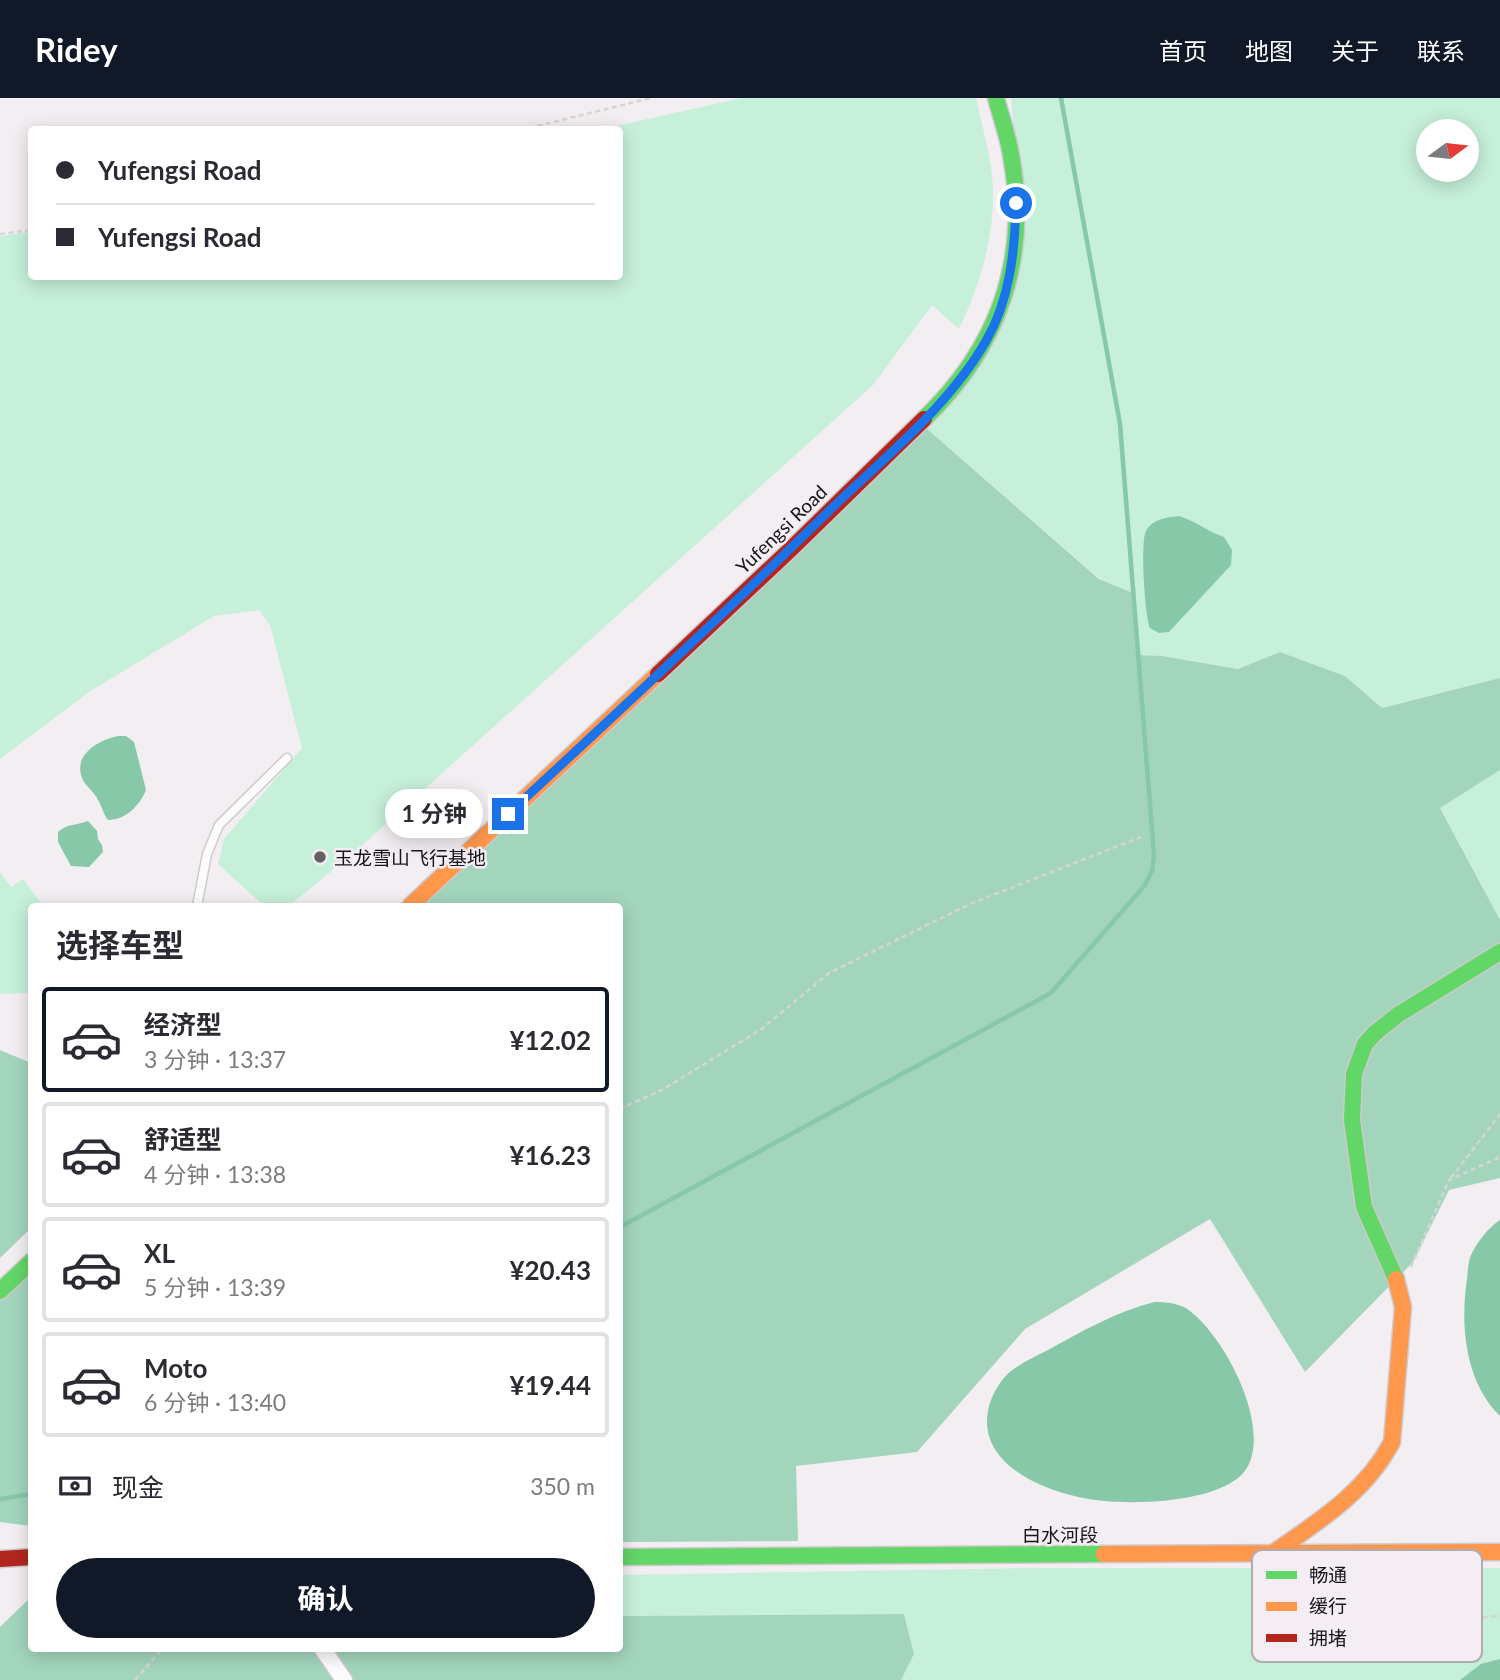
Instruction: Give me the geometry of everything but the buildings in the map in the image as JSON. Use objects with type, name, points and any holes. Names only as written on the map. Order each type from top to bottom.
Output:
[{"type":"main road","name":"Yufengsi Road","points":[[413,903],[792,548],[944,400],[960,380],[987,340],[996,320],[1004,299],[1013,251],[1016,203],[1014,178],[1011,154],[996,98]]},
{"type":"main road","points":[[1277,1550],[1363,1487],[1378,1469],[1392,1442],[1403,1307],[1395,1277],[1364,1207],[1361,1192],[1352,1104],[1358,1058],[1374,1033],[1399,1014],[1500,952]]},
{"type":"main road","points":[[0,1291],[28,1265]]},
{"type":"main road","name":"白水河段","points":[[1482,1552],[1500,1552]]},
{"type":"main road","name":"白水河段","points":[[623,1557],[1252,1553]]},
{"type":"main road","points":[[0,1559],[28,1557]]},
{"type":"street","points":[[325,1652],[344,1680]]},
{"type":"lane","points":[[198,903],[207,854],[219,825],[287,758]]},
{"type":"path","points":[[537,126],[651,98]]},
{"type":"path","points":[[0,234],[28,230]]},
{"type":"path","points":[[623,1108],[662,1090],[763,1028],[829,973],[970,904],[1141,837]]},
{"type":"path","points":[[1411,1267],[1449,1180],[1500,1114]]},
{"type":"path","points":[[1449,1180],[1500,1157]]},
{"type":"path","points":[[1482,1618],[1500,1616]]},
{"type":"path","points":[[135,1680],[160,1652]]},
{"type":"shaded area","points":[[741,98],[976,98],[991,166],[993,207],[984,261],[959,329],[932,305],[873,385],[357,850],[293,903],[261,903],[218,864],[224,839],[302,748],[270,625],[259,610],[214,616],[89,692],[0,759],[0,236],[28,232],[28,280],[623,280],[623,126],[616,126]]},
{"type":"shaded area","points":[[1011,98],[1500,98],[1500,678],[1382,708],[1345,676],[1280,652],[1238,669],[1162,656],[1138,655],[1132,593],[1100,579],[926,428],[998,327],[1022,217]]},
{"type":"shaded area","points":[[926,428],[1099,579],[1133,593],[1138,655],[1162,656],[1238,669],[1280,652],[1345,676],[1382,708],[1500,678],[1500,770],[1440,808],[1500,920],[1500,1178],[1449,1190],[1413,1262],[1305,1372],[1210,1219],[1025,1329],[917,1452],[796,1466],[798,1541],[623,1542],[623,903],[417,903]]},
{"type":"shaded area","points":[[1179,516],[1224,537],[1232,550],[1231,565],[1169,632],[1159,633],[1150,628],[1146,610],[1144,538],[1146,531],[1156,521]]},
{"type":"shaded area","points":[[118,736],[126,736],[134,742],[146,790],[132,811],[108,820],[97,797],[84,782],[80,765],[94,746]]},
{"type":"shaded area","points":[[1500,770],[1500,920],[1440,807]]},
{"type":"shaded area","points":[[88,821],[97,831],[103,852],[89,867],[71,866],[58,842],[58,832],[68,826]]},
{"type":"shaded area","points":[[0,872],[11,887],[23,879],[41,903],[28,903],[28,993],[0,994]]},
{"type":"shaded area","points":[[0,1050],[28,1062],[28,1231],[0,1258]]},
{"type":"shaded area","points":[[1500,1220],[1500,1416],[1488,1402],[1472,1370],[1464,1315],[1471,1256],[1484,1235]]},
{"type":"shaded area","points":[[28,1264],[28,1526],[0,1522],[0,1290]]},
{"type":"shaded area","points":[[1154,1302],[1177,1305],[1190,1311],[1217,1341],[1240,1382],[1249,1405],[1253,1448],[1248,1466],[1237,1479],[1199,1495],[1151,1502],[1106,1501],[1072,1495],[1036,1483],[1004,1461],[994,1447],[988,1430],[988,1411],[996,1389],[1004,1378],[1024,1362],[1086,1329]]},
{"type":"shaded area","points":[[1036,1568],[1252,1568],[1252,1662],[1482,1662],[1482,1568],[1500,1568],[1500,1680],[901,1680],[914,1654],[904,1614],[623,1616],[623,1575]]},
{"type":"shaded area","points":[[28,1600],[28,1652],[623,1652],[623,1616],[904,1614],[914,1654],[901,1680],[0,1680],[0,1627]]},
{"type":"shaded area","points":[[1500,1659],[1500,1680],[1460,1680],[1481,1664]]},
{"type":"waterway","points":[[623,1225],[1051,993],[1145,885],[1152,871],[1154,855],[1120,424],[1061,98]]},
{"type":"waterway","points":[[0,1499],[28,1495]]},
{"type":"traffic: fast","points":[[924,419],[972,362],[1003,299],[1012,265],[1016,193],[1010,148],[996,98]]},
{"type":"traffic: fast","points":[[1396,1279],[1364,1207],[1352,1120],[1354,1074],[1365,1044],[1375,1033],[1399,1014],[1500,952]]},
{"type":"traffic: fast","points":[[0,1291],[28,1265]]},
{"type":"traffic: fast","points":[[623,1557],[1104,1554]]},
{"type":"traffic: slow","points":[[413,903],[658,674]]},
{"type":"traffic: slow","points":[[1277,1550],[1355,1491],[1392,1442],[1403,1307],[1396,1279]]},
{"type":"traffic: slow","points":[[1482,1552],[1500,1552]]},
{"type":"traffic: slow","points":[[1104,1554],[1252,1553]]},
{"type":"traffic: jam","points":[[658,674],[924,419]]},
{"type":"traffic: jam","points":[[0,1559],[28,1557]]},
{"type":"place","name":"玉龙雪山飞行基地","points":[[320,857]]},
{"type":"route","points":[[508,814],[792,548],[944,400],[987,340],[1004,299],[1013,251],[1016,203]]}]
